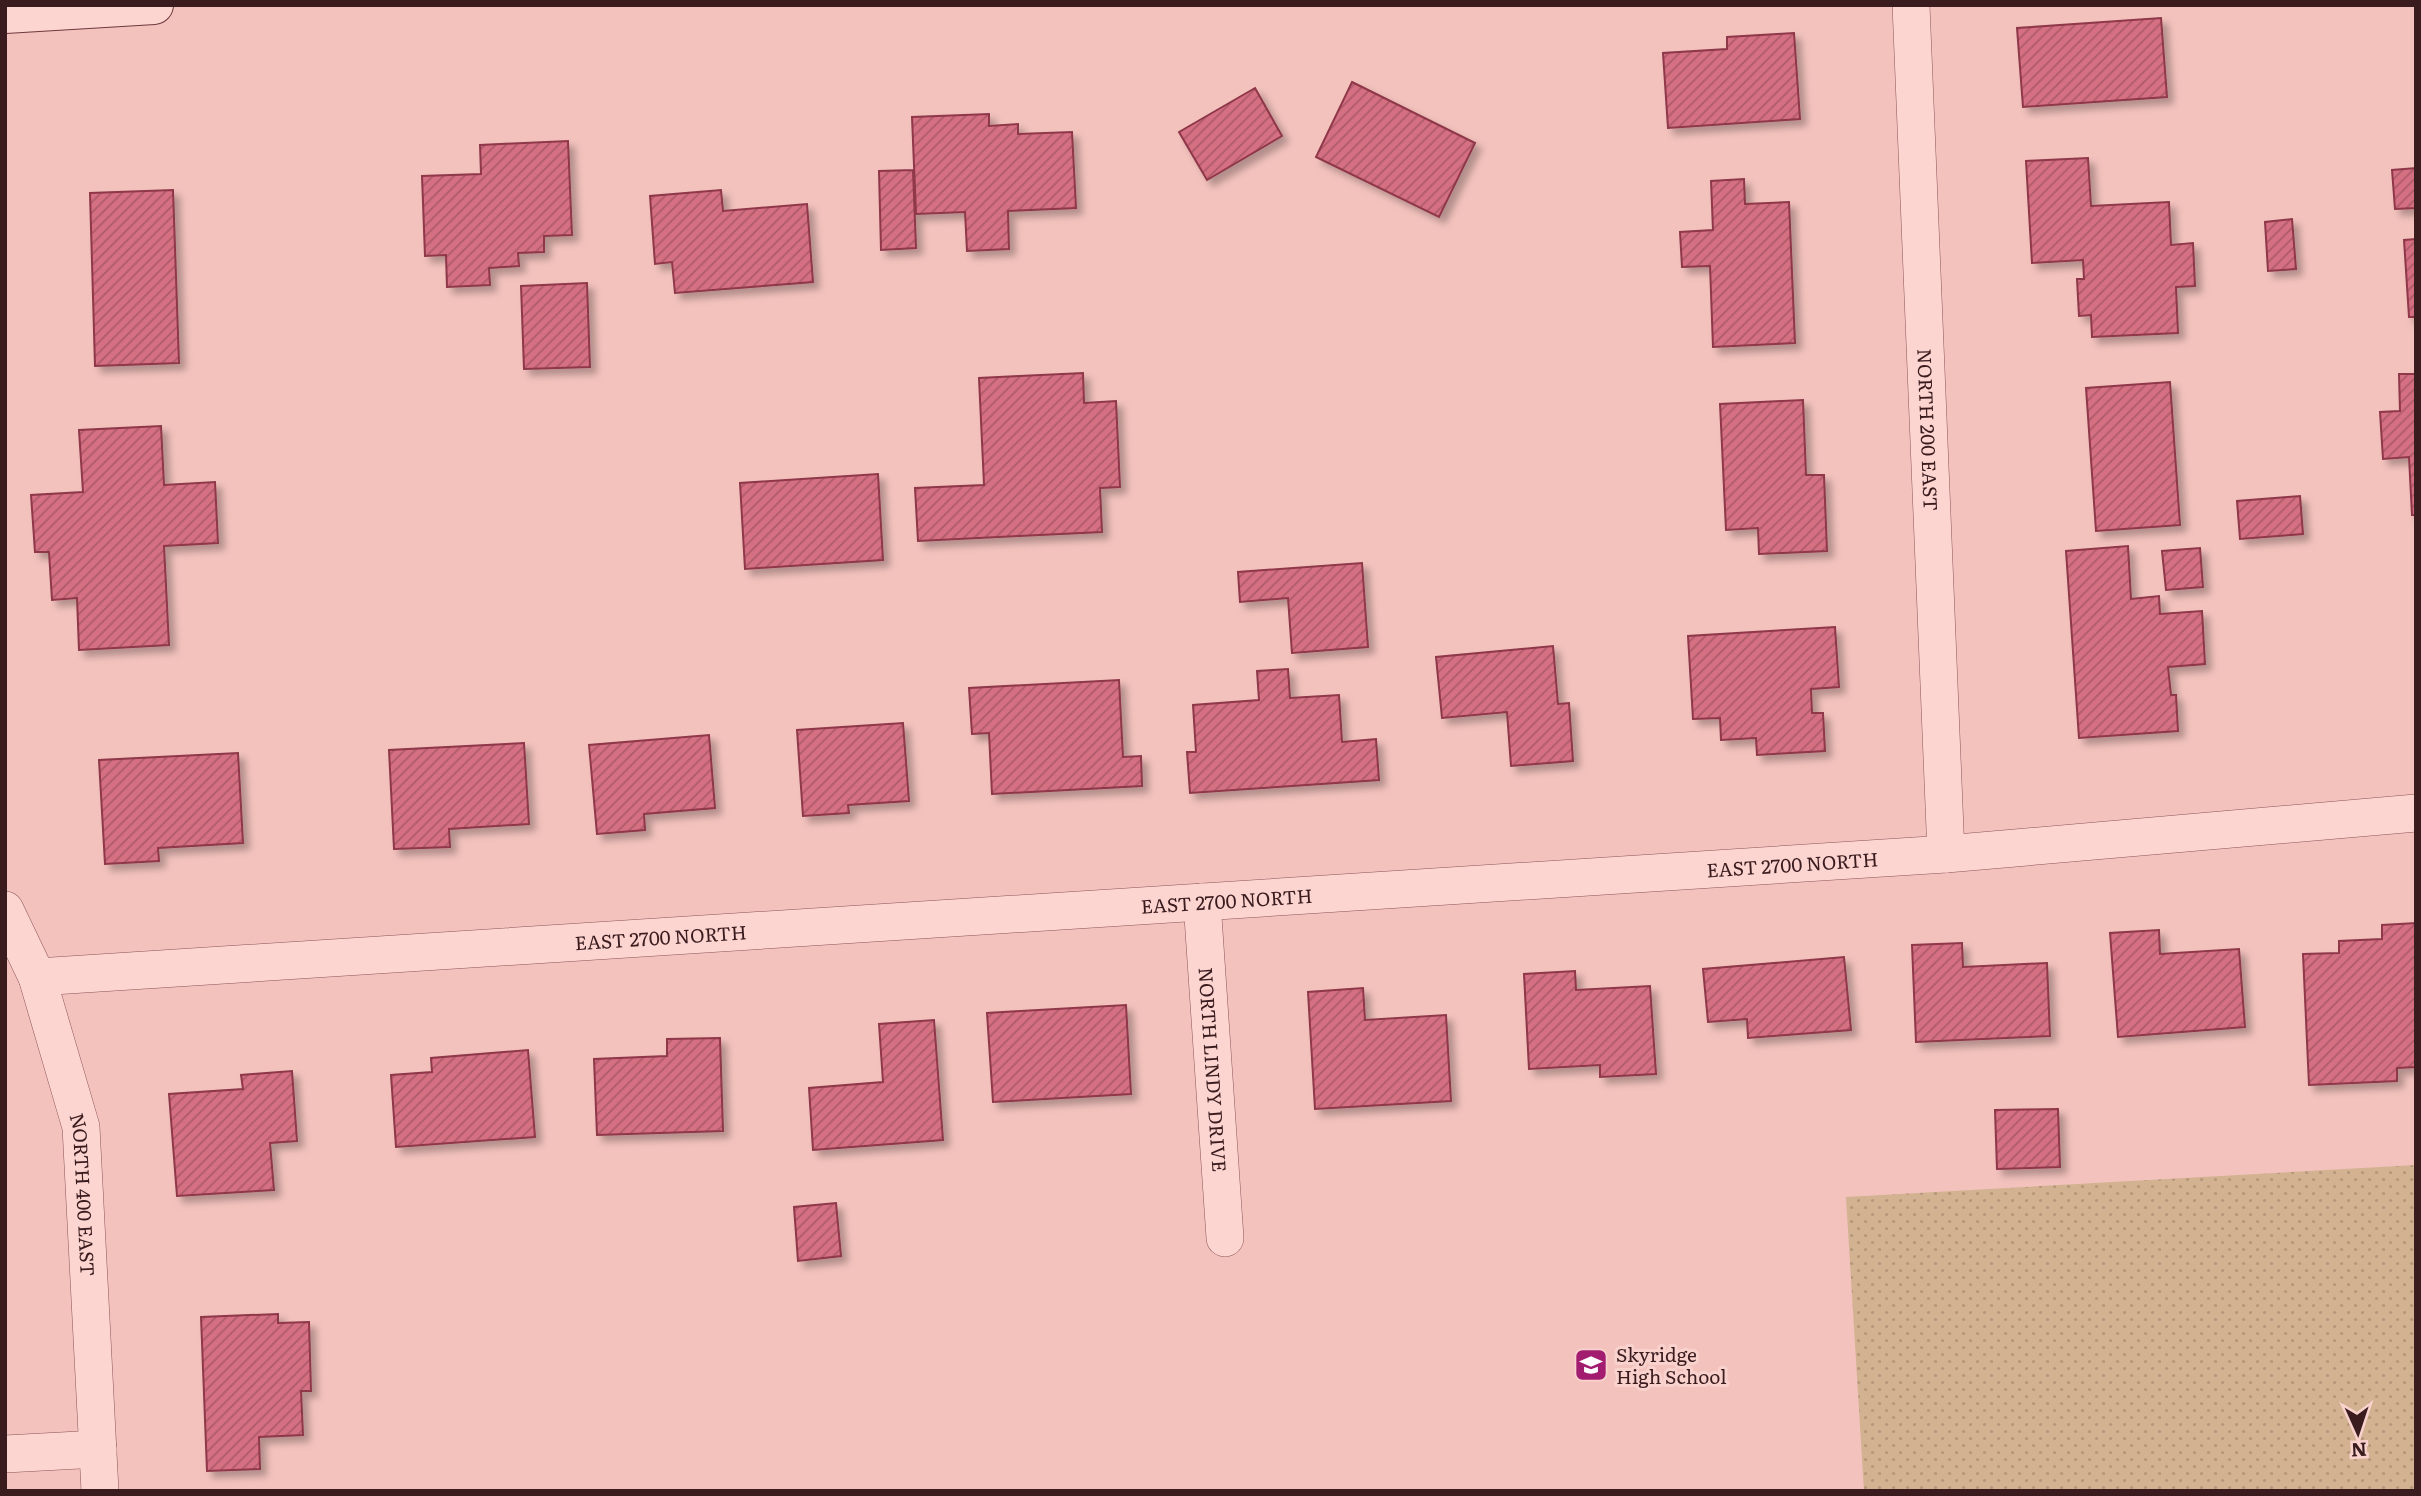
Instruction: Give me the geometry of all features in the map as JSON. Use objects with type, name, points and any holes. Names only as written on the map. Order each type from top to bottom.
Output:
[{"type":"street","points":[[5,14],[154,5]]},
{"type":"street","name":"NORTH 200 EAST","points":[[1911,5],[1946,854]]},
{"type":"street","name":"EAST 2700 NORTH","points":[[37,977],[1946,854],[2416,813]]},
{"type":"street","name":"NORTH LINDY DRIVE","points":[[1202,902],[1225,1238]]},
{"type":"street","name":"NORTH 400 EAST","points":[[5,910],[37,977],[81,1127],[100,1491]]},
{"type":"street","points":[[5,1454],[98,1449]]},
{"type":"shaded area","points":[[2416,1165],[2416,1491],[1864,1491],[1846,1197]]},
{"type":"building","points":[[2161,18],[2167,97],[2023,107],[2017,28]]},
{"type":"building","points":[[1794,33],[1800,119],[1668,128],[1663,53],[1727,49],[1727,37]]},
{"type":"building","points":[[1352,82],[1475,143],[1439,217],[1316,157]]},
{"type":"building","points":[[1255,88],[1282,136],[1207,180],[1179,132]]},
{"type":"building","points":[[989,114],[989,126],[1018,124],[1018,134],[1072,132],[1076,208],[1008,211],[1009,249],[967,251],[965,212],[916,214],[912,117]]},
{"type":"building","points":[[568,141],[572,235],[544,236],[544,252],[518,253],[519,266],[489,268],[490,285],[447,287],[446,255],[425,256],[422,176],[481,174],[480,145]]},
{"type":"building","points":[[2088,158],[2091,206],[2169,202],[2171,245],[2193,243],[2195,286],[2176,287],[2178,333],[2092,337],[2091,315],[2079,316],[2077,279],[2084,279],[2083,260],[2032,263],[2026,161]]},
{"type":"building","points":[[2416,168],[2416,208],[2395,209],[2392,170]]},
{"type":"building","points":[[913,170],[916,248],[881,250],[879,171]]},
{"type":"building","points":[[1744,179],[1745,204],[1789,202],[1795,343],[1713,347],[1710,266],[1682,267],[1680,232],[1713,230],[1711,181]]},
{"type":"building","points":[[173,190],[179,363],[95,366],[90,193]]},
{"type":"building","points":[[721,190],[723,211],[807,204],[813,282],[675,293],[672,262],[655,264],[650,196]]},
{"type":"building","points":[[2292,219],[2296,269],[2268,271],[2265,222]]},
{"type":"building","points":[[2416,239],[2416,317],[2409,317],[2404,240]]},
{"type":"building","points":[[587,283],[590,367],[524,369],[521,286]]},
{"type":"building","points":[[1083,373],[1084,403],[1116,401],[1120,487],[1100,488],[1102,532],[918,541],[915,488],[984,485],[979,378]]},
{"type":"building","points":[[2399,374],[2416,374],[2416,515],[2412,515],[2409,457],[2383,459],[2380,412],[2400,411]]},
{"type":"building","points":[[2170,382],[2180,525],[2096,531],[2086,388]]},
{"type":"building","points":[[1803,400],[1806,475],[1824,475],[1827,551],[1759,554],[1758,528],[1726,530],[1720,404]]},
{"type":"building","points":[[161,426],[164,485],[215,482],[218,543],[164,546],[169,645],[79,650],[77,598],[52,600],[49,552],[35,552],[31,495],[83,492],[79,430]]},
{"type":"building","points":[[878,474],[883,560],[745,569],[740,483]]},
{"type":"building","points":[[2300,496],[2303,534],[2240,539],[2237,501]]},
{"type":"building","points":[[2128,546],[2131,599],[2159,596],[2160,614],[2202,611],[2205,664],[2168,667],[2171,695],[2176,695],[2178,731],[2079,738],[2066,551]]},
{"type":"building","points":[[2200,548],[2203,587],[2166,590],[2162,551]]},
{"type":"building","points":[[1362,563],[1368,647],[1292,653],[1288,598],[1240,602],[1238,572]]},
{"type":"building","points":[[1835,627],[1839,687],[1811,689],[1812,713],[1823,713],[1825,751],[1757,755],[1756,738],[1721,740],[1720,718],[1693,719],[1688,636]]},
{"type":"building","points":[[1553,646],[1558,704],[1569,703],[1573,761],[1511,766],[1507,712],[1442,718],[1436,657]]},
{"type":"building","points":[[1288,669],[1290,698],[1339,695],[1342,742],[1376,739],[1379,780],[1190,793],[1187,752],[1196,752],[1193,705],[1259,700],[1257,671]]},
{"type":"building","points":[[1119,680],[1123,757],[1141,756],[1142,786],[992,794],[989,733],[972,734],[969,688]]},
{"type":"building","points":[[903,723],[909,801],[848,805],[849,813],[803,816],[797,730]]},
{"type":"building","points":[[709,735],[715,808],[644,814],[645,830],[597,834],[589,745]]},
{"type":"building","points":[[524,743],[529,824],[449,829],[450,847],[394,849],[389,750]]},
{"type":"building","points":[[238,753],[243,843],[158,848],[159,861],[105,864],[99,760]]},
{"type":"building","points":[[2416,923],[2416,1067],[2397,1068],[2397,1081],[2309,1085],[2303,954],[2339,953],[2339,941],[2382,939],[2382,925]]},
{"type":"building","points":[[2159,930],[2160,954],[2239,949],[2245,1027],[2118,1037],[2110,933]]},
{"type":"building","points":[[1962,943],[1963,967],[2047,963],[2050,1036],[1916,1042],[1912,945]]},
{"type":"building","points":[[1844,957],[1851,1030],[1748,1038],[1747,1019],[1708,1022],[1703,969]]},
{"type":"building","points":[[1575,971],[1576,990],[1650,986],[1656,1074],[1600,1077],[1600,1065],[1529,1069],[1524,974]]},
{"type":"building","points":[[1363,988],[1365,1020],[1446,1015],[1451,1101],[1315,1109],[1308,992]]},
{"type":"building","points":[[1126,1005],[1131,1094],[993,1102],[987,1013]]},
{"type":"building","points":[[934,1020],[943,1140],[813,1150],[809,1088],[883,1082],[879,1024]]},
{"type":"building","points":[[720,1038],[723,1131],[597,1135],[594,1059],[667,1056],[667,1039]]},
{"type":"building","points":[[528,1050],[535,1137],[396,1147],[391,1075],[432,1072],[431,1058]]},
{"type":"building","points":[[292,1071],[297,1141],[270,1143],[274,1190],[177,1196],[169,1094],[243,1089],[241,1075]]},
{"type":"building","points":[[2058,1109],[2060,1167],[1997,1169],[1995,1110]]},
{"type":"building","points":[[836,1203],[841,1256],[798,1261],[794,1207]]},
{"type":"building","points":[[278,1314],[278,1323],[309,1322],[311,1391],[301,1391],[303,1435],[259,1437],[260,1469],[207,1471],[201,1317]]},
{"type":"place","name":"Skyridge High School","points":[[1591,1365]]}]
